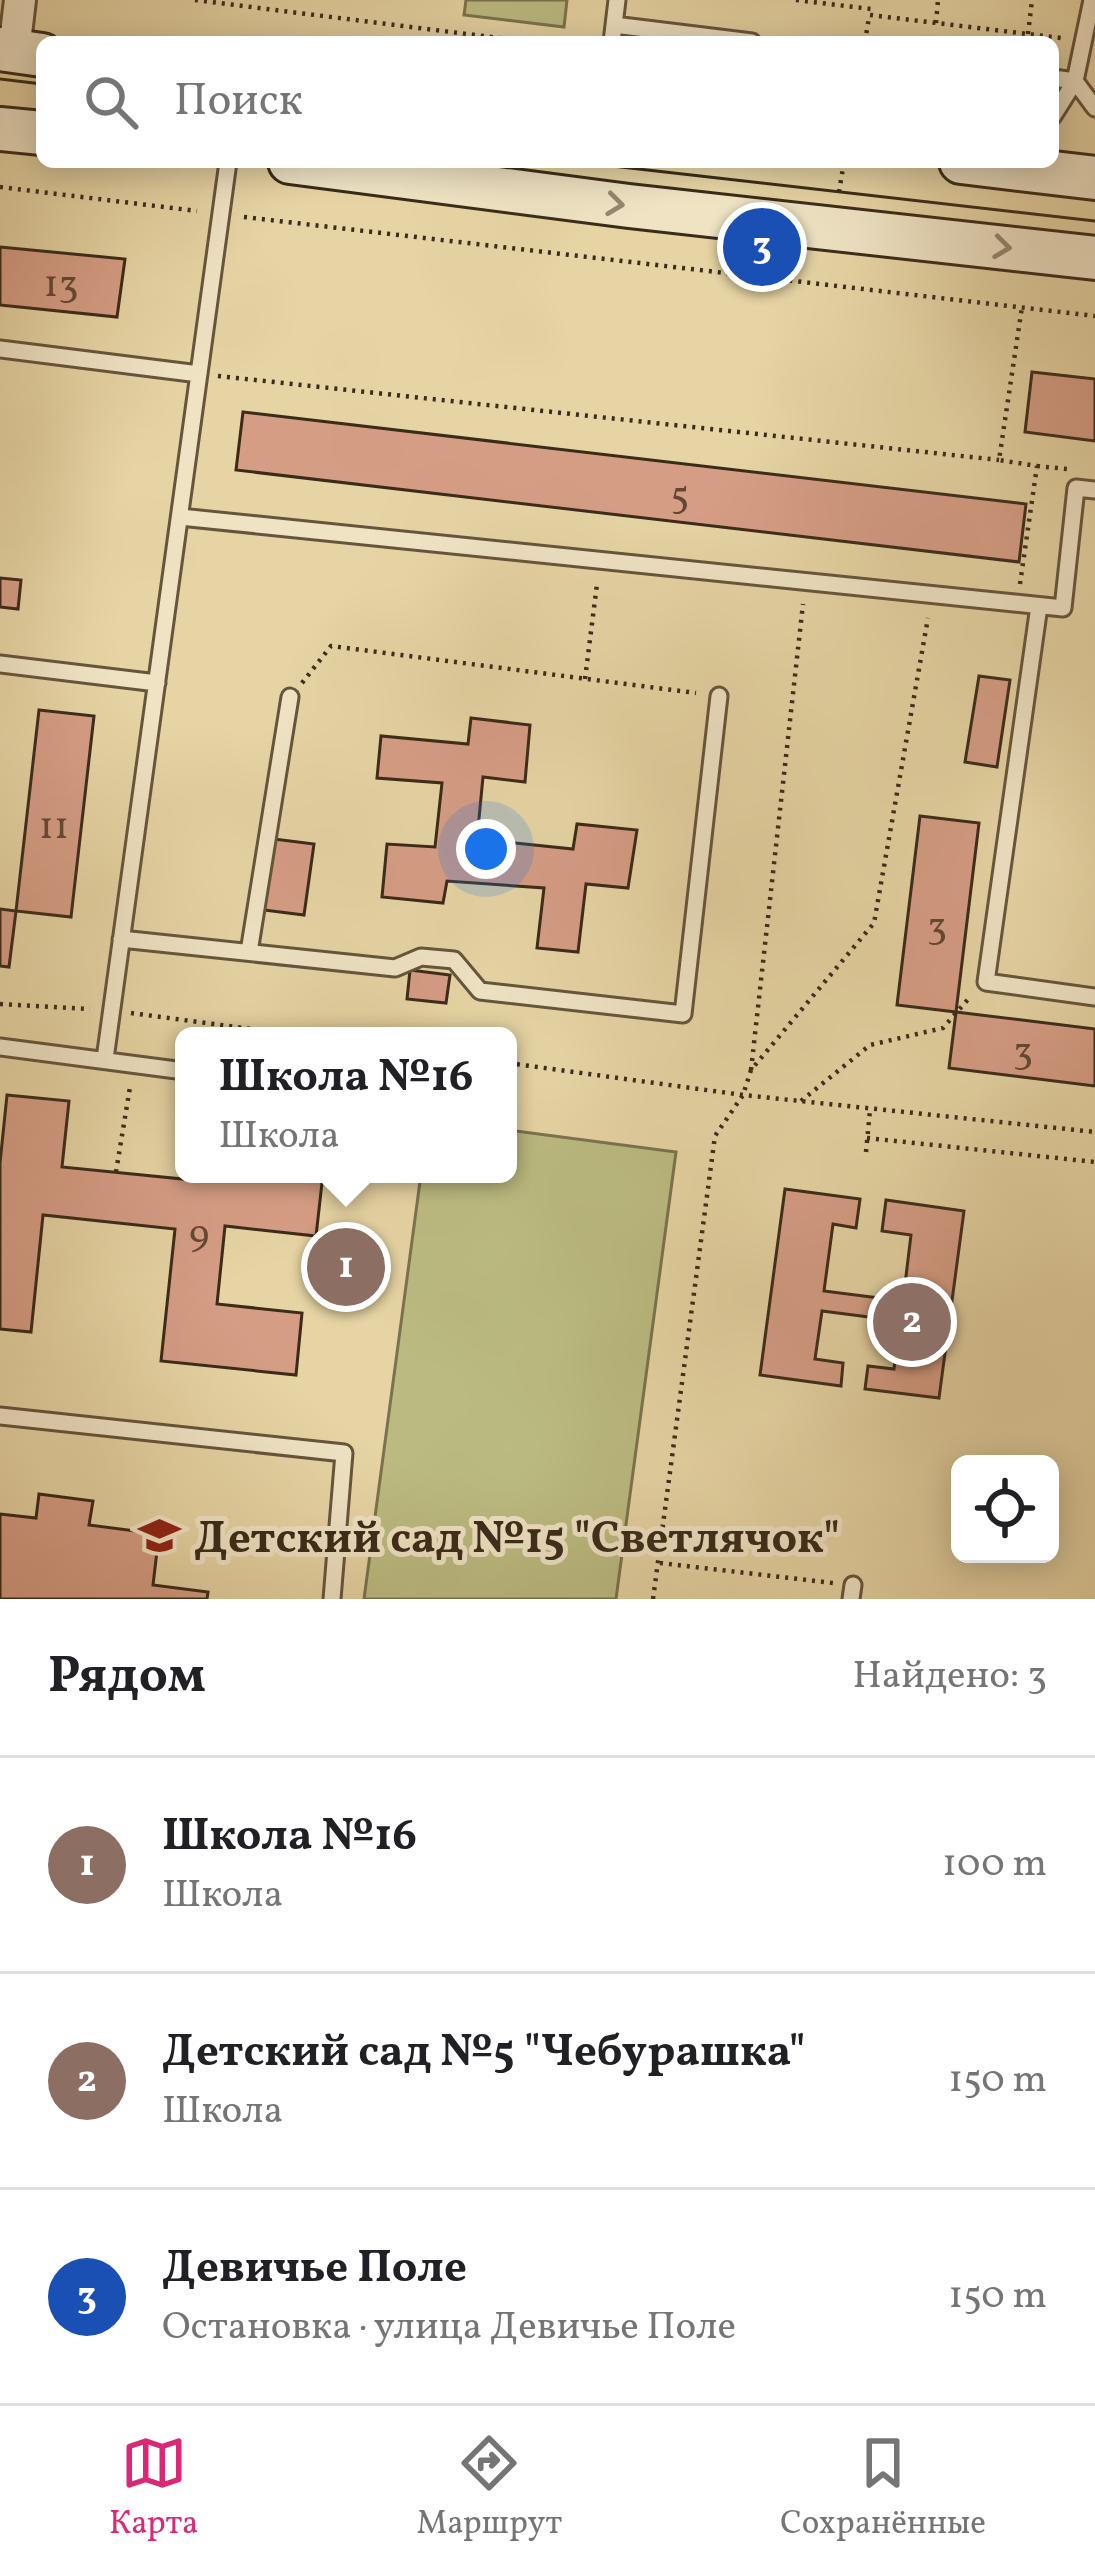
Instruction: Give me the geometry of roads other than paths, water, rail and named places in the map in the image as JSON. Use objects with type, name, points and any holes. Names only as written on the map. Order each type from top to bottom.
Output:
[{"type":"main road","points":[[0,129],[36,133]]},
{"type":"main road","points":[[336,168],[1095,258]]},
{"type":"main road","points":[[1039,168],[1095,178]]},
{"type":"street","points":[[19,52],[20,0]]},
{"type":"lane","points":[[617,0],[613,34],[648,36]]},
{"type":"lane","points":[[1059,106],[1075,81],[1093,0]]},
{"type":"lane","points":[[1059,79],[1075,81],[1095,108]]},
{"type":"lane","points":[[105,1059],[227,168]]},
{"type":"lane","points":[[0,349],[199,374]]},
{"type":"lane","points":[[180,517],[1063,608],[1076,488],[1095,490]]},
{"type":"lane","points":[[1039,606],[986,982],[1095,997]]},
{"type":"lane","points":[[0,664],[157,683]]},
{"type":"lane","points":[[121,938],[395,968],[421,957],[454,960],[480,992],[683,1014],[719,696]]},
{"type":"lane","points":[[249,952],[290,698]]},
{"type":"lane","points":[[0,1048],[175,1069]]},
{"type":"lane","points":[[0,1416],[344,1453],[332,1599]]},
{"type":"tram line","points":[[0,79],[36,83]]},
{"type":"tram line","points":[[630,168],[1095,221]]},
{"type":"place","name":"Девичье Поле","points":[[762,247]]},
{"type":"place","name":"Школа №16","points":[[346,1267]]},
{"type":"place","name":"Детский сад №5 \"Чебурашка\"","points":[[912,1322]]},
{"type":"place","name":"Детский сад №15 \"Светлячок\"","points":[[160,1536]]}]
